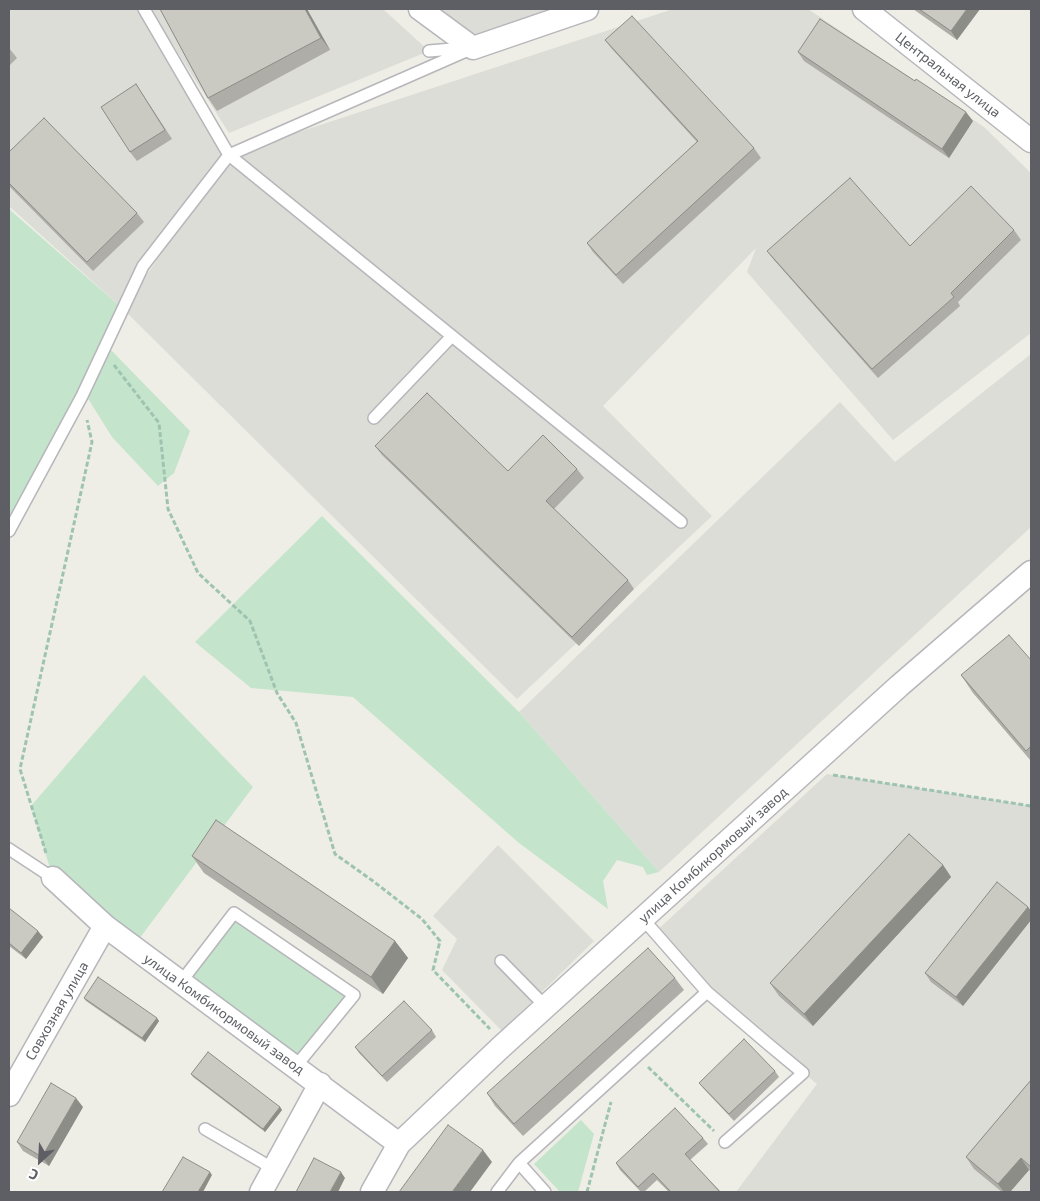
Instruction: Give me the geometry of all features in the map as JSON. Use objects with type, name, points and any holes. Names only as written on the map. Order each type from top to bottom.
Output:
[{"type":"street","points":[[420,9],[473,48],[588,9]]},
{"type":"street","name":"Центральная улица","points":[[864,9],[1031,141]]},
{"type":"street","name":"улица Комбикормовый завод","points":[[372,1192],[399,1144],[504,1045],[899,686],[1031,572]]},
{"type":"street","name":"улица Комбикормовый завод","points":[[53,878],[105,926],[399,1144]]},
{"type":"street","name":"Совхозная улица","points":[[9,1095],[105,926]]},
{"type":"street","points":[[261,1192],[320,1084]]},
{"type":"lane","points":[[144,9],[229,155],[681,522]]},
{"type":"lane","points":[[9,530],[82,396],[143,266],[229,155],[473,48]]},
{"type":"lane","points":[[429,51],[473,48]]},
{"type":"lane","points":[[374,418],[452,336]]},
{"type":"lane","points":[[9,849],[53,878]]},
{"type":"lane","points":[[181,982],[234,913],[354,995],[296,1066]]},
{"type":"lane","points":[[642,919],[707,992],[803,1073],[725,1142]]},
{"type":"lane","points":[[501,962],[546,1006]]},
{"type":"lane","points":[[497,1192],[519,1163],[707,992]]},
{"type":"lane","points":[[205,1129],[274,1169]]},
{"type":"lane","points":[[519,1163],[545,1192]]},
{"type":"path","points":[[103,351],[158,423],[168,509],[198,573],[250,621],[277,693],[296,723],[335,854],[373,880],[422,919],[440,941],[432,970],[504,1045]]},
{"type":"path","points":[[53,878],[20,769],[92,442],[82,396]]},
{"type":"path","points":[[827,774],[1031,806]]},
{"type":"path","points":[[637,1056],[725,1142]]},
{"type":"path","points":[[587,1192],[619,1072]]},
{"type":"shaded area","points":[[9,9],[144,9],[229,155],[673,9],[808,9],[984,127],[1031,173],[1031,333],[893,440],[747,272],[756,248],[603,406],[712,516],[517,699],[123,309],[9,206]],"holes":[[[221,166],[126,305],[143,266]]]},
{"type":"shaded area","points":[[150,9],[383,9],[429,51],[229,133]]},
{"type":"shaded area","points":[[432,9],[549,9],[471,38]]},
{"type":"shaded area","points":[[1031,354],[1031,527],[659,872],[519,712],[840,402],[895,462]]},
{"type":"shaded area","points":[[827,774],[1031,806],[1031,1192],[736,1192],[817,1084],[707,992],[654,933]]},
{"type":"shaded area","points":[[498,845],[594,941],[502,1031],[442,970],[457,939],[433,916]]},
{"type":"green space","points":[[9,209],[123,309],[9,518]]},
{"type":"green space","points":[[106,345],[190,431],[174,473],[158,486],[112,437],[87,397]]},
{"type":"green space","points":[[322,516],[519,712],[659,872],[647,875],[643,867],[617,860],[603,881],[608,909],[519,843],[353,697],[251,688],[195,642]]},
{"type":"green space","points":[[144,675],[253,787],[133,947],[53,878],[31,806]]},
{"type":"green space","points":[[234,913],[354,995],[296,1066],[181,982]]},
{"type":"green space","points":[[581,1120],[594,1134],[578,1192],[560,1192],[534,1164]]},
{"type":"building","points":[[160,9],[305,9],[321,38],[208,98]]},
{"type":"building","points":[[919,9],[967,9],[951,31]]},
{"type":"building","points":[[632,16],[754,148],[616,275],[587,243],[698,141],[605,40]]},
{"type":"building","points":[[820,19],[966,112],[942,149],[798,52]]},
{"type":"building","points":[[136,84],[165,130],[130,152],[101,107]]},
{"type":"building","points":[[44,118],[137,213],[87,262],[9,183],[9,152]]},
{"type":"building","points":[[850,178],[910,246],[971,186],[1014,230],[951,293],[954,297],[872,369],[767,251]]},
{"type":"building","points":[[427,393],[508,471],[543,435],[577,469],[546,501],[628,580],[572,637],[375,446]]},
{"type":"building","points":[[1009,635],[1031,660],[1031,746],[1026,751],[961,675]]},
{"type":"building","points":[[216,820],[395,941],[371,977],[192,856]]},
{"type":"building","points":[[909,834],[943,865],[804,1014],[770,983]]},
{"type":"building","points":[[997,882],[1028,907],[956,997],[925,973]]},
{"type":"building","points":[[9,908],[38,931],[21,953],[9,943]]},
{"type":"building","points":[[648,948],[675,978],[514,1124],[487,1093]]},
{"type":"building","points":[[98,977],[157,1018],[142,1038],[84,998]]},
{"type":"building","points":[[404,1001],[432,1030],[382,1076],[355,1047]]},
{"type":"building","points":[[744,1039],[775,1071],[729,1114],[699,1083]]},
{"type":"building","points":[[208,1052],[280,1107],[263,1129],[191,1074]]},
{"type":"building","points":[[1031,1080],[1031,1167],[1021,1158],[998,1184],[966,1157]]},
{"type":"building","points":[[51,1083],[76,1098],[42,1157],[17,1142]]},
{"type":"building","points":[[675,1108],[703,1138],[685,1154],[720,1192],[671,1192],[653,1173],[638,1187],[616,1163]]},
{"type":"building","points":[[448,1125],[483,1150],[452,1192],[399,1192]]},
{"type":"building","points":[[183,1157],[210,1172],[198,1192],[162,1192]]},
{"type":"building","points":[[314,1158],[341,1172],[330,1192],[296,1192]]}]
